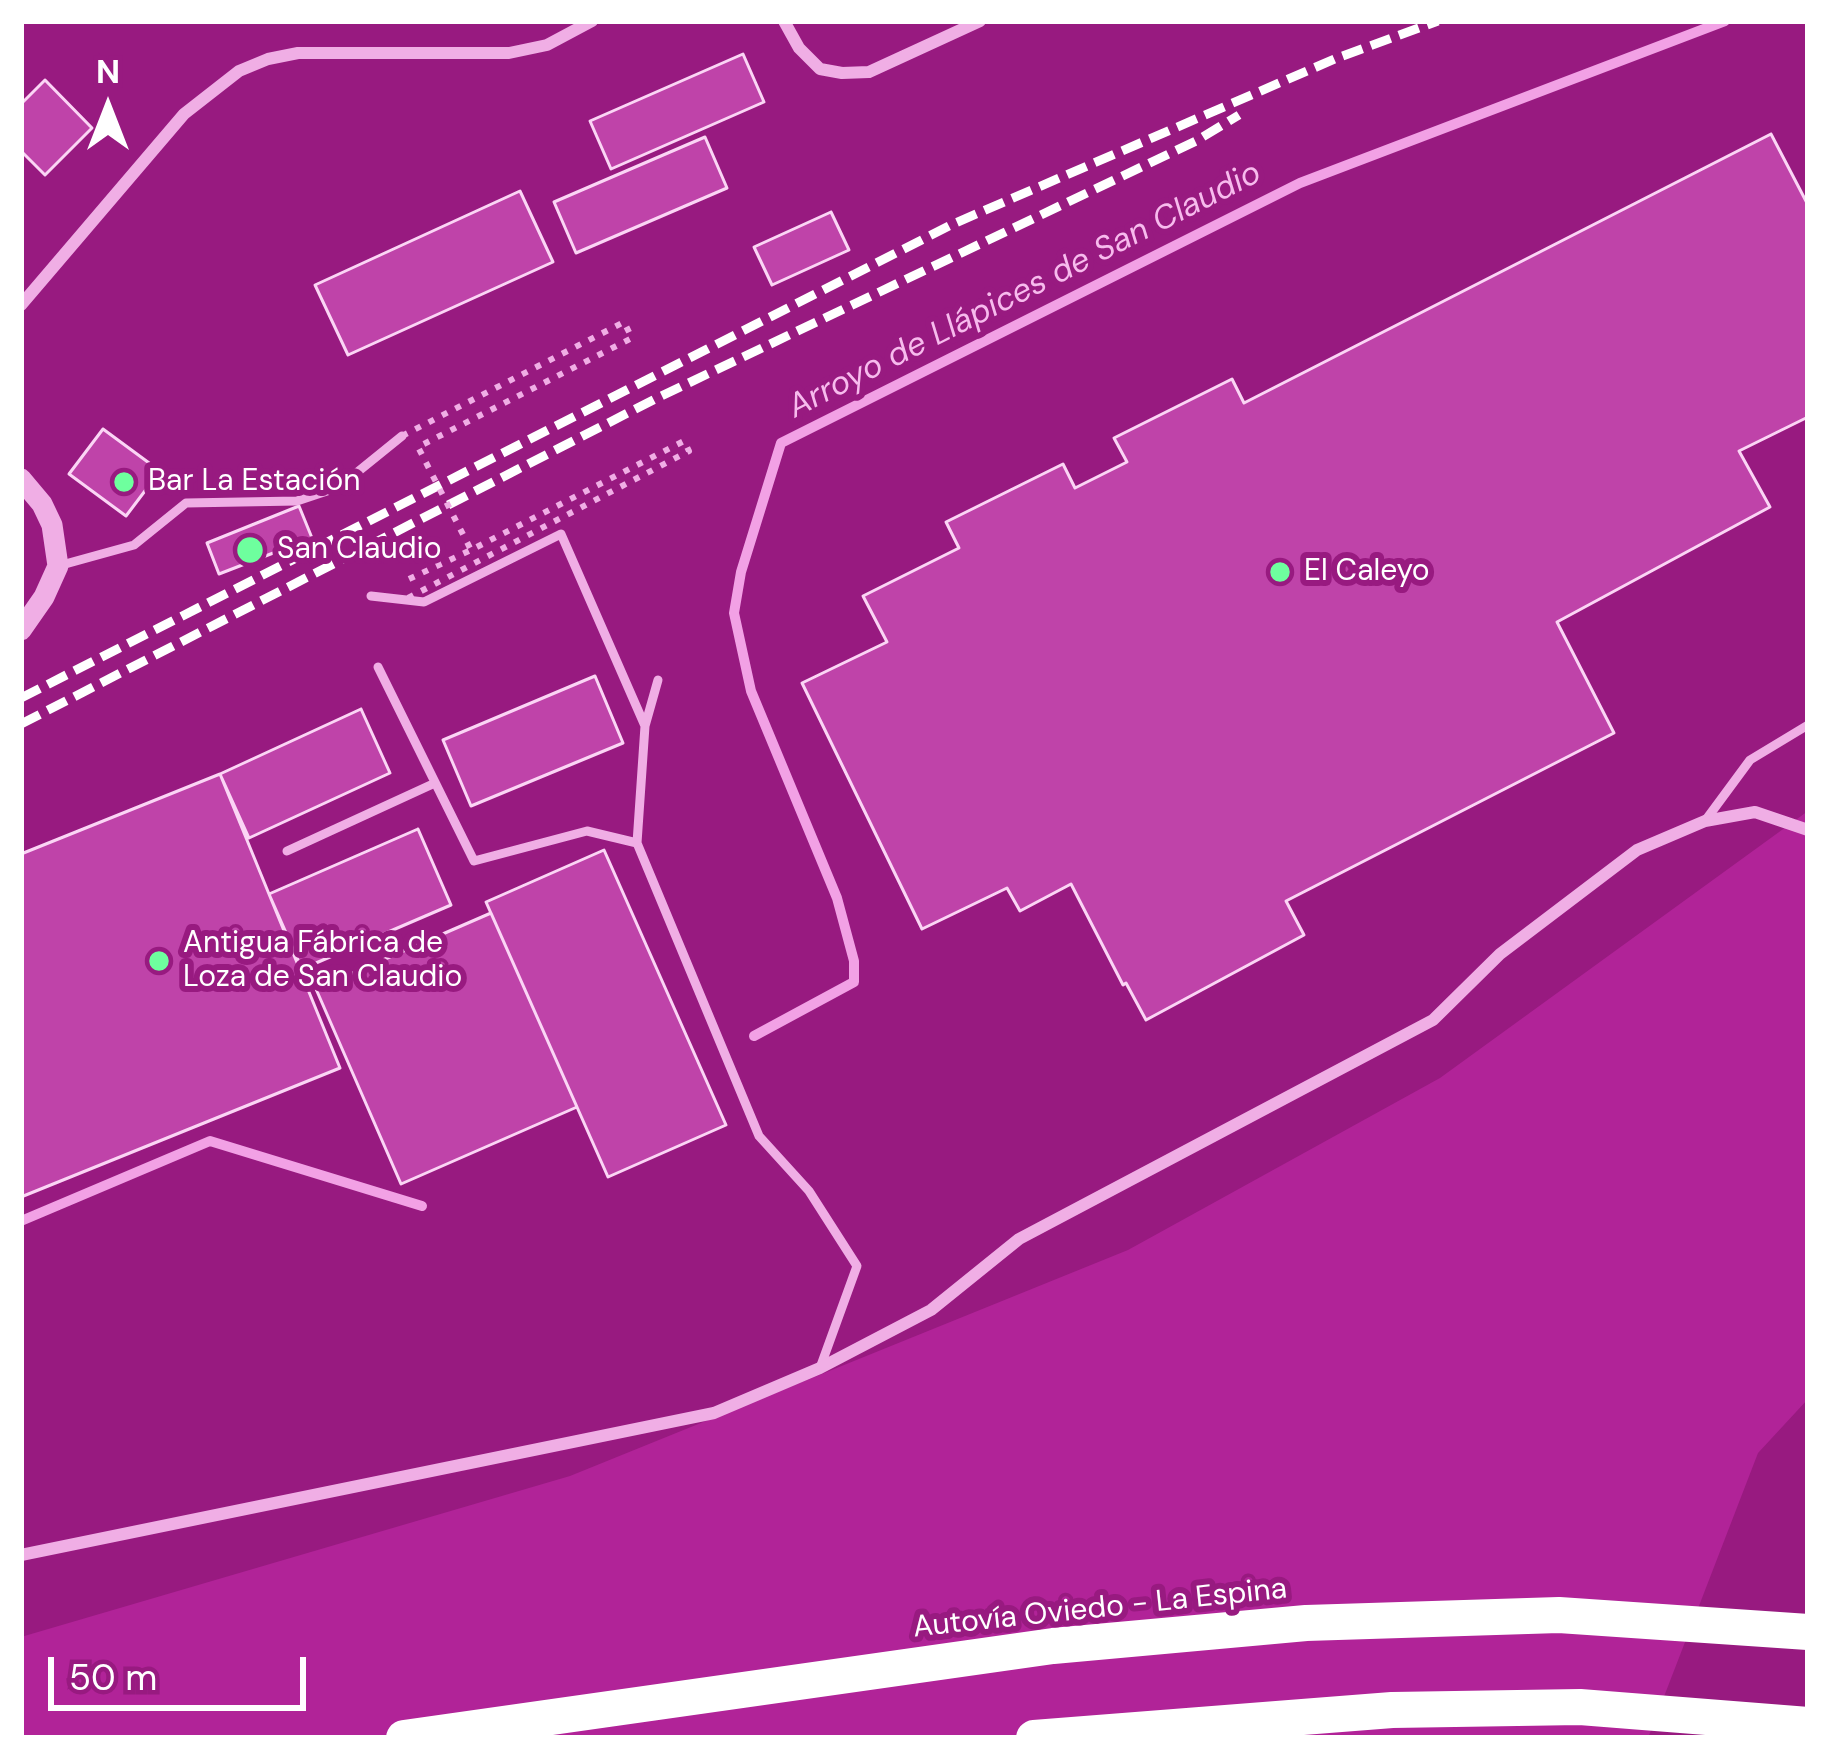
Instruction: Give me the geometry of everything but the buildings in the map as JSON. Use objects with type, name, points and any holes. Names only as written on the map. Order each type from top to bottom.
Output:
[{"type":"highway","name":"Autovía Oviedo - La Espina","points":[[404,1738],[1053,1646],[1306,1623],[1559,1615],[1808,1632]]},
{"type":"highway","points":[[1034,1738],[1392,1710],[1580,1708],[1808,1725]]},
{"type":"street","points":[[21,305],[184,114],[239,70],[298,53],[509,53],[547,45],[592,21]]},
{"type":"street","points":[[784,21],[820,69],[842,74],[869,72],[980,21]]},
{"type":"street","points":[[21,479],[43,504],[52,525],[58,566],[21,630]]},
{"type":"street","points":[[21,1555],[714,1413],[820,1368],[931,1310],[1018,1239],[1433,1020],[1500,954],[1637,850],[1706,821],[1755,812],[1808,830]]},
{"type":"lane","points":[[58,566],[134,545],[186,503],[297,501],[339,487],[402,436]]},
{"type":"lane","points":[[371,596],[424,602],[561,534],[645,726]]},
{"type":"lane","points":[[378,667],[474,861],[586,831],[637,843]]},
{"type":"lane","points":[[658,680],[645,726],[637,843],[759,1136],[809,1191],[856,1266],[820,1368]]},
{"type":"lane","points":[[1706,821],[1750,760],[1808,725]]},
{"type":"lane","points":[[287,851],[435,783]]},
{"type":"path","points":[[402,436],[624,322],[632,338],[418,448],[471,550]]},
{"type":"path","points":[[371,596],[684,441],[689,452],[406,599]]},
{"type":"shaded area","points":[[1808,811],[1808,1399],[1758,1453],[1648,1738],[21,1738],[21,1637],[570,1476],[1128,1250],[1440,1078]]},
{"type":"waterway","name":"Arroyo de Llápices de San Claudio","points":[[754,1036],[854,982],[854,961],[837,898],[751,691],[734,613],[741,572],[781,443],[1300,183],[1725,21]]},
{"type":"waterway","name":"Arroyo de Llápices de San Claudio","points":[[21,1221],[210,1141],[422,1206]]},
{"type":"railway","points":[[21,698],[953,224],[1337,58],[1438,21]]},
{"type":"railway","points":[[21,724],[655,399],[1196,141],[1239,115]]},
{"type":"place","name":"Bar La Estación","points":[[124,482]]},
{"type":"place","name":"San Claudio","points":[[250,550]]},
{"type":"place","name":"El Caleyo","points":[[1280,572]]},
{"type":"place","name":"Antigua Fábrica de Loza de San Claudio","points":[[159,961]]}]
